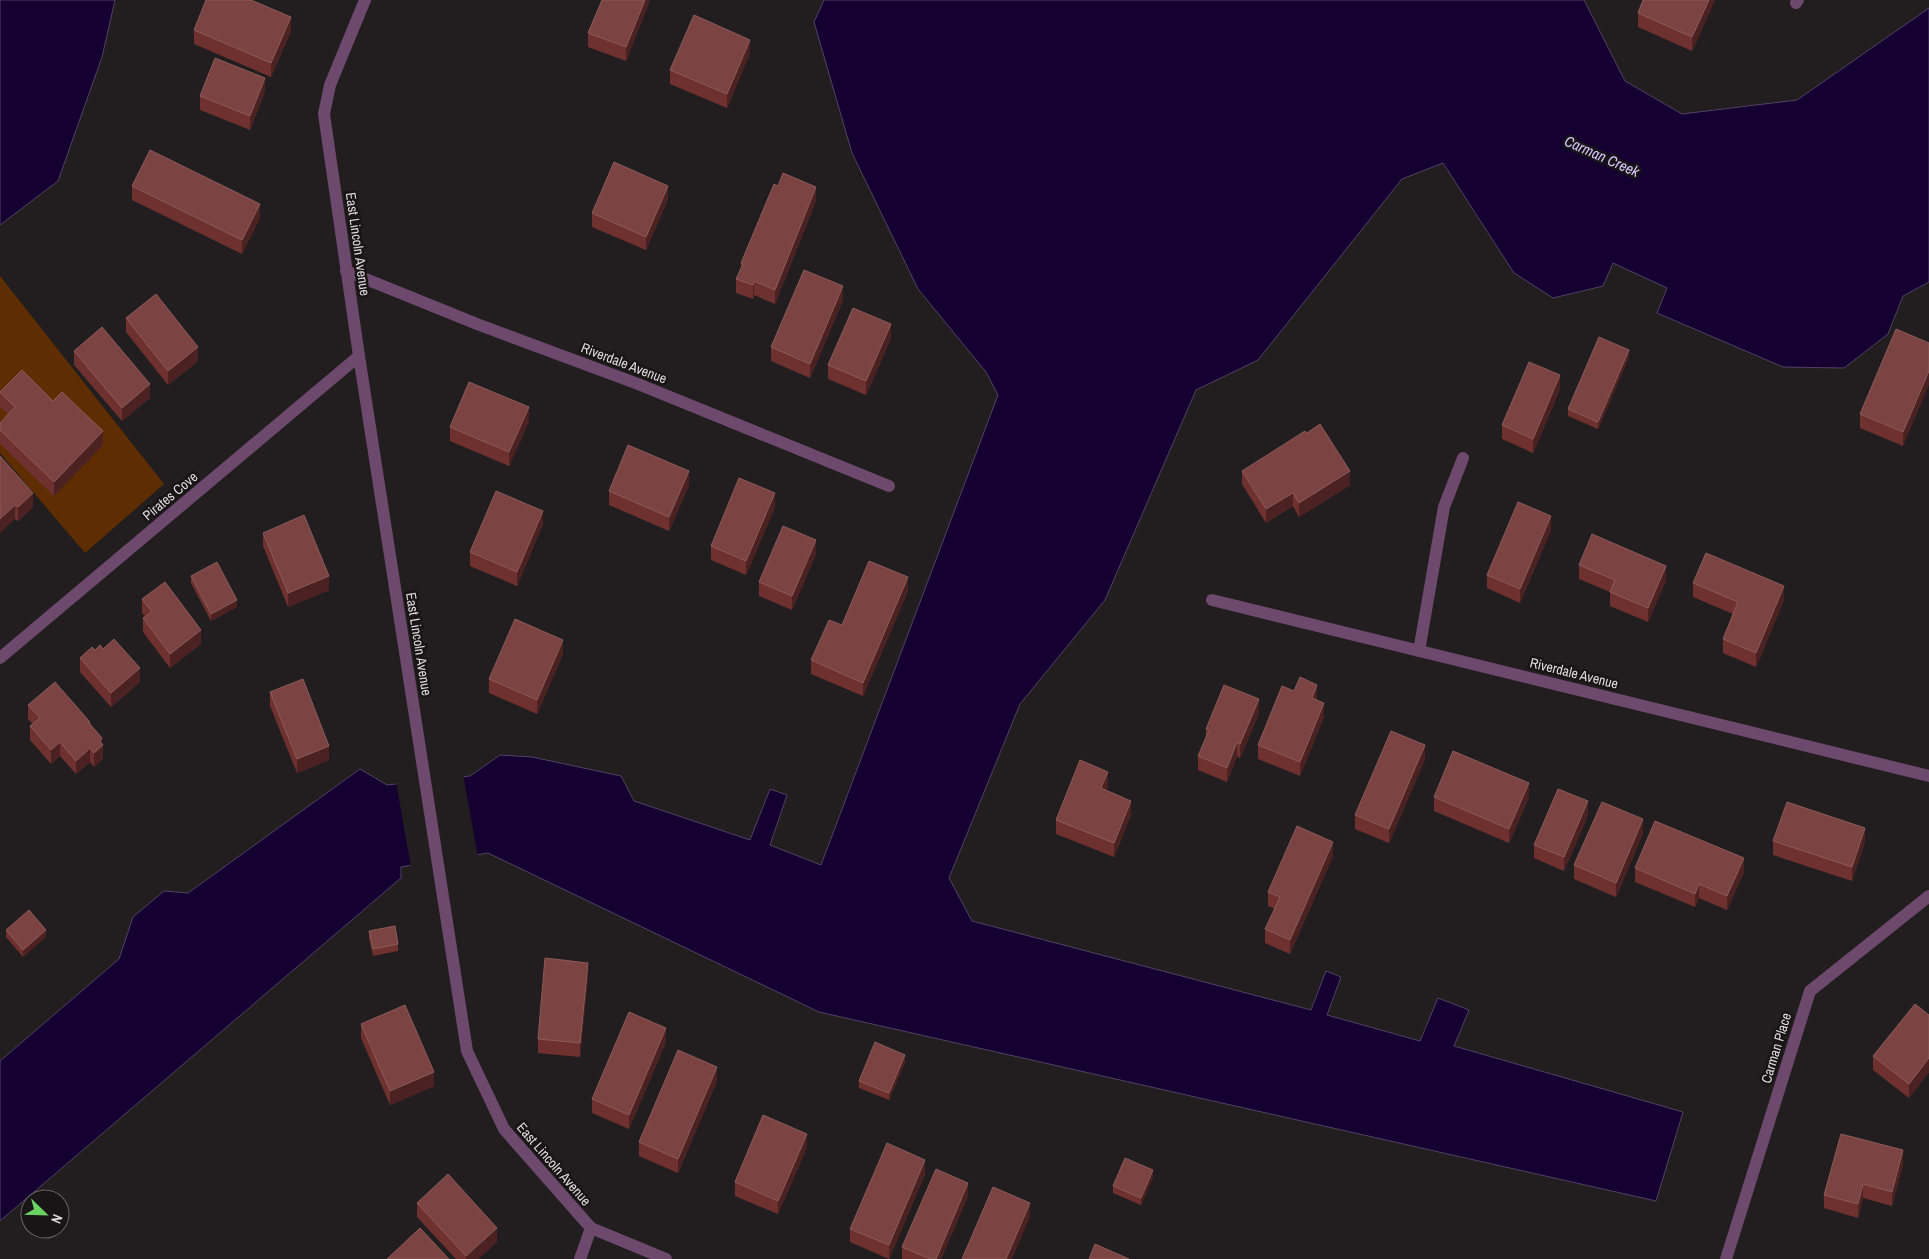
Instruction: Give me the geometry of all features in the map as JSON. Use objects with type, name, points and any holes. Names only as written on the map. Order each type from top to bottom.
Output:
[{"type":"street","name":"East Lincoln Avenue","points":[[365,0],[330,85],[324,114],[346,271],[467,1051],[504,1129],[591,1228],[580,1259]]},
{"type":"street","name":"Riverdale Avenue","points":[[346,271],[477,324],[638,384],[889,486]]},
{"type":"street","name":"Pirates Cove","points":[[0,658],[359,356]]},
{"type":"street","points":[[1419,651],[1444,507],[1463,458]]},
{"type":"street","name":"Riverdale Avenue","points":[[1212,600],[1929,776]]},
{"type":"street","name":"Carman Place","points":[[1726,1259],[1810,991],[1929,896]]},
{"type":"street","points":[[591,1228],[666,1259]]},
{"type":"shaded area","points":[[0,276],[164,484],[85,553],[0,453]]},
{"type":"water","points":[[0,0],[115,0],[102,57],[58,181],[0,225]]},
{"type":"water","name":"Carman Creek","points":[[824,0],[1584,0],[1625,81],[1682,114],[1797,100],[1929,8],[1929,282],[1903,296],[1888,334],[1844,368],[1783,367],[1657,313],[1667,288],[1613,263],[1603,286],[1553,298],[1514,273],[1443,163],[1402,179],[1258,360],[1196,390],[1105,600],[1020,704],[949,878],[972,921],[1311,1010],[1326,971],[1341,977],[1327,1015],[1420,1041],[1438,998],[1469,1010],[1454,1046],[1683,1112],[1656,1201],[819,1012],[488,853],[401,867],[401,878],[37,1189],[20,1189],[20,1204],[0,1221],[0,1061],[119,959],[133,917],[164,891],[188,893],[360,769],[387,785],[470,776],[500,755],[532,757],[621,776],[634,801],[750,840],[770,789],[787,795],[770,845],[821,865],[998,395],[986,372],[918,289],[852,153],[814,22]]},
{"type":"pier","points":[[463,774],[478,857],[411,867],[396,782]]},
{"type":"building","points":[[206,0],[251,0],[291,17],[271,63],[194,30]]},
{"type":"building","points":[[602,0],[645,0],[626,47],[588,33]]},
{"type":"building","points":[[1643,0],[1709,0],[1692,37],[1638,13]]},
{"type":"building","points":[[694,15],[750,40],[727,94],[670,70]]},
{"type":"building","points":[[215,58],[265,78],[250,116],[200,96]]},
{"type":"building","points":[[150,150],[260,204],[242,240],[132,186]]},
{"type":"building","points":[[614,162],[668,186],[646,237],[592,213]]},
{"type":"building","points":[[783,173],[816,187],[775,290],[754,281],[753,285],[736,279],[774,184],[778,186]]},
{"type":"building","points":[[804,270],[843,286],[810,364],[771,347]]},
{"type":"building","points":[[156,294],[198,347],[168,371],[126,318]]},
{"type":"building","points":[[853,308],[891,324],[866,381],[828,365]]},
{"type":"building","points":[[102,327],[150,384],[122,408],[74,351]]},
{"type":"building","points":[[1896,329],[1929,343],[1929,371],[1903,432],[1860,414]]},
{"type":"building","points":[[1599,337],[1629,350],[1598,422],[1568,409]]},
{"type":"building","points":[[1529,362],[1560,375],[1533,439],[1502,425]]},
{"type":"building","points":[[22,370],[53,401],[62,392],[103,431],[54,482],[0,430],[0,423],[15,407],[0,392]]},
{"type":"building","points":[[469,382],[529,407],[509,452],[450,427]]},
{"type":"building","points":[[1320,424],[1350,471],[1299,503],[1293,493],[1266,509],[1242,471],[1305,431],[1307,433]]},
{"type":"building","points":[[628,445],[689,471],[669,517],[609,491]]},
{"type":"building","points":[[0,456],[33,493],[18,507],[15,505],[0,519]]},
{"type":"building","points":[[739,478],[775,493],[746,561],[711,546]]},
{"type":"building","points":[[496,491],[543,511],[517,572],[470,552]]},
{"type":"building","points":[[1518,502],[1551,516],[1520,589],[1487,575]]},
{"type":"building","points":[[304,515],[329,576],[288,593],[263,533]]},
{"type":"building","points":[[783,526],[816,540],[792,596],[759,582]]},
{"type":"building","points":[[1592,534],[1666,566],[1648,608],[1610,592],[1615,580],[1579,565]]},
{"type":"building","points":[[1706,553],[1784,586],[1756,653],[1723,639],[1738,602],[1693,583]]},
{"type":"building","points":[[869,561],[908,577],[863,683],[811,660],[829,620],[842,625]]},
{"type":"building","points":[[217,562],[237,600],[211,614],[191,576]]},
{"type":"building","points":[[165,582],[201,630],[170,654],[143,618],[152,612],[142,599]]},
{"type":"building","points":[[515,619],[563,640],[537,700],[489,679]]},
{"type":"building","points":[[114,639],[140,668],[111,693],[80,658],[92,647],[95,650],[100,645],[103,649]]},
{"type":"building","points":[[1300,677],[1317,685],[1312,698],[1324,703],[1300,762],[1258,745],[1282,686],[1294,691]]},
{"type":"building","points":[[303,679],[329,746],[297,759],[270,692]]},
{"type":"building","points":[[55,682],[102,738],[100,741],[103,745],[94,753],[90,748],[76,761],[60,742],[51,750],[30,726],[40,718],[28,705]]},
{"type":"building","points":[[1224,685],[1259,699],[1240,744],[1237,742],[1227,768],[1198,756],[1209,730],[1206,729]]},
{"type":"building","points":[[1391,731],[1425,745],[1389,829],[1355,815]]},
{"type":"building","points":[[1453,751],[1529,783],[1509,829],[1434,797]]},
{"type":"building","points":[[1080,760],[1108,772],[1101,788],[1131,801],[1114,843],[1056,820]]},
{"type":"building","points":[[1558,789],[1588,801],[1564,857],[1534,845]]},
{"type":"building","points":[[1602,802],[1643,819],[1616,883],[1574,865]]},
{"type":"building","points":[[1787,802],[1865,828],[1852,867],[1773,841]]},
{"type":"building","points":[[1655,821],[1744,858],[1727,896],[1699,884],[1695,894],[1635,868]]},
{"type":"building","points":[[1297,826],[1333,842],[1290,940],[1265,929],[1280,897],[1268,892]]},
{"type":"building","points":[[29,910],[46,930],[23,950],[6,930]]},
{"type":"building","points":[[395,926],[398,944],[373,949],[369,931]]},
{"type":"building","points":[[545,958],[588,963],[580,1043],[538,1039]]},
{"type":"building","points":[[1915,1004],[1929,1015],[1929,1058],[1909,1084],[1873,1056]]},
{"type":"building","points":[[405,1005],[434,1072],[390,1091],[361,1024]]},
{"type":"building","points":[[629,1012],[666,1028],[629,1115],[592,1099]]},
{"type":"building","points":[[875,1042],[905,1055],[889,1093],[859,1081]]},
{"type":"building","points":[[678,1050],[717,1067],[678,1159],[639,1142]]},
{"type":"building","points":[[763,1115],[807,1134],[778,1201],[735,1182]]},
{"type":"building","points":[[1841,1134],[1903,1150],[1892,1192],[1863,1184],[1858,1204],[1824,1195]]},
{"type":"building","points":[[887,1143],[925,1160],[889,1245],[850,1229]]},
{"type":"building","points":[[1125,1158],[1153,1170],[1141,1198],[1113,1186]]},
{"type":"building","points":[[936,1169],[968,1183],[936,1259],[930,1259],[902,1247]]},
{"type":"building","points":[[448,1174],[497,1228],[466,1256],[417,1203]]},
{"type":"building","points":[[993,1187],[1030,1203],[1006,1259],[962,1259]]},
{"type":"building","points":[[420,1228],[449,1259],[387,1259]]},
{"type":"building","points":[[1095,1244],[1129,1259],[1089,1259]]}]
